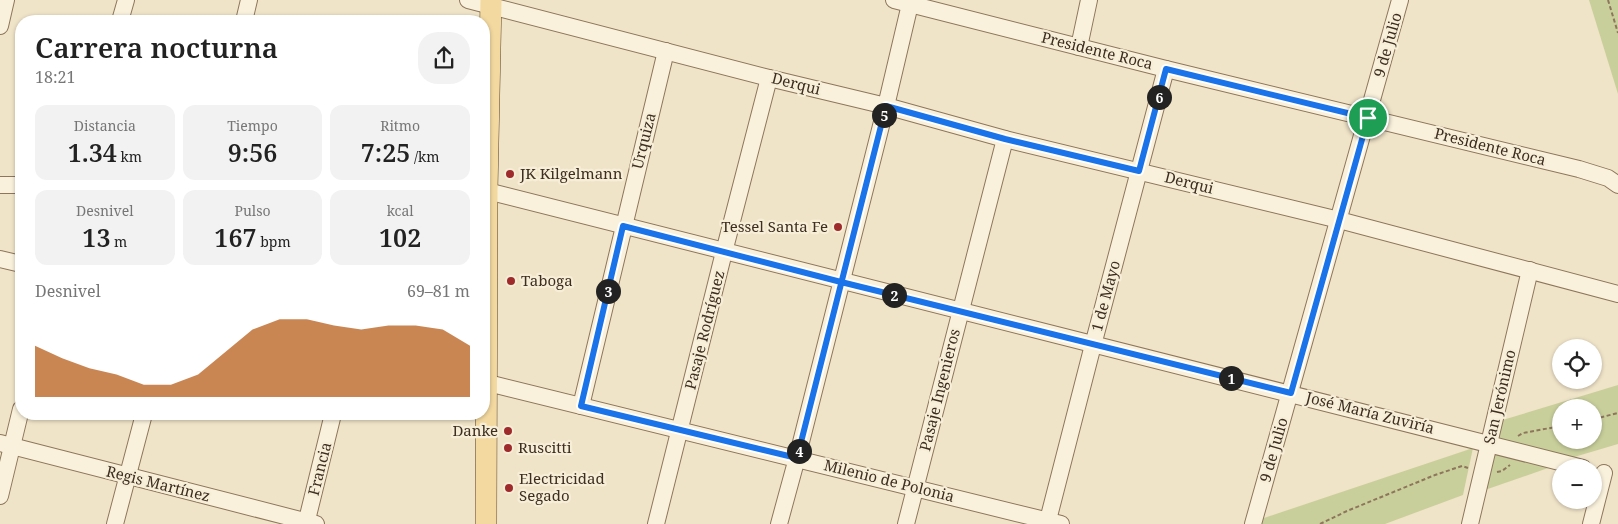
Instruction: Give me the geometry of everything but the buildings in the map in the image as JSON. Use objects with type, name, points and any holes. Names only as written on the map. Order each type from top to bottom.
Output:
[{"type":"main road","points":[[474,420],[474,524]]},
{"type":"main road","points":[[486,420],[486,524]]},
{"type":"street","points":[[0,26],[6,0]]},
{"type":"street","points":[[122,15],[126,0]]},
{"type":"street","points":[[245,15],[249,0]]},
{"type":"street","points":[[1079,46],[1089,0]]},
{"type":"street","name":"9 de Julio","points":[[1254,520],[1400,0]]},
{"type":"street","points":[[779,524],[886,106],[905,1]]},
{"type":"street","name":"Presidente Roca","points":[[905,1],[1166,69],[1589,171],[1608,178],[1618,185]]},
{"type":"street","name":"Derqui","points":[[480,5],[886,106],[1005,139],[1339,220],[1618,294]]},
{"type":"street","name":"Urquiza","points":[[581,406],[666,51]]},
{"type":"street","name":"1 de Mayo","points":[[1052,523],[1092,345],[1166,69]]},
{"type":"street","name":"Pasaje Rodríguez","points":[[656,524],[769,78]]},
{"type":"street","name":"Pasaje Ingenieros","points":[[906,524],[1005,139]]},
{"type":"street","points":[[0,184],[15,185]]},
{"type":"street","name":"José María Zuviría","points":[[490,191],[841,282],[1291,393],[1552,460]]},
{"type":"street","points":[[0,259],[15,263]]},
{"type":"street","name":"San Jerónimo","points":[[1470,524],[1530,270]]},
{"type":"street","name":"Milenio de Polonia","points":[[490,383],[915,487],[1052,523]]},
{"type":"street","points":[[0,496],[6,444],[16,420]]},
{"type":"street","points":[[115,524],[142,420]]},
{"type":"street","name":"Francia","points":[[310,523],[333,420]]},
{"type":"street","name":"Regis Martínez","points":[[6,444],[310,523]]},
{"type":"street","points":[[1591,524],[1605,473]]},
{"type":"street","points":[[1239,524],[1254,520]]},
{"type":"path","points":[[1608,0],[1618,33]]},
{"type":"path","points":[[1602,417],[1618,413]]},
{"type":"path","points":[[1518,437],[1523,433],[1552,428]]},
{"type":"path","points":[[1320,524],[1435,475],[1462,466]]},
{"type":"green space","points":[[1589,0],[1618,0],[1618,94]]},
{"type":"green space","points":[[1618,385],[1618,444],[1602,449],[1602,399],[1572,399]]},
{"type":"green space","points":[[1552,405],[1552,449],[1601,449],[1571,458],[1492,439],[1496,422]]},
{"type":"green space","points":[[1473,448],[1463,495],[1385,524],[1260,524],[1261,519]]},
{"type":"green space","points":[[1492,451],[1551,467],[1482,491]]},
{"type":"place","name":"JK Kilgelmann","points":[[510,174]]},
{"type":"place","name":"Tessel Santa Fe","points":[[838,227]]},
{"type":"place","name":"Taboga","points":[[511,281]]},
{"type":"place","name":"Danke","points":[[508,431]]},
{"type":"place","name":"Ruscitti","points":[[508,448]]},
{"type":"place","name":"Electricidad Segado","points":[[509,488]]},
{"type":"route","points":[[1368,118],[1166,69],[1139,171],[1005,139],[886,106],[841,282],[797,458],[581,406],[623,226],[841,282],[1092,345],[1291,393],[1368,118]]}]
